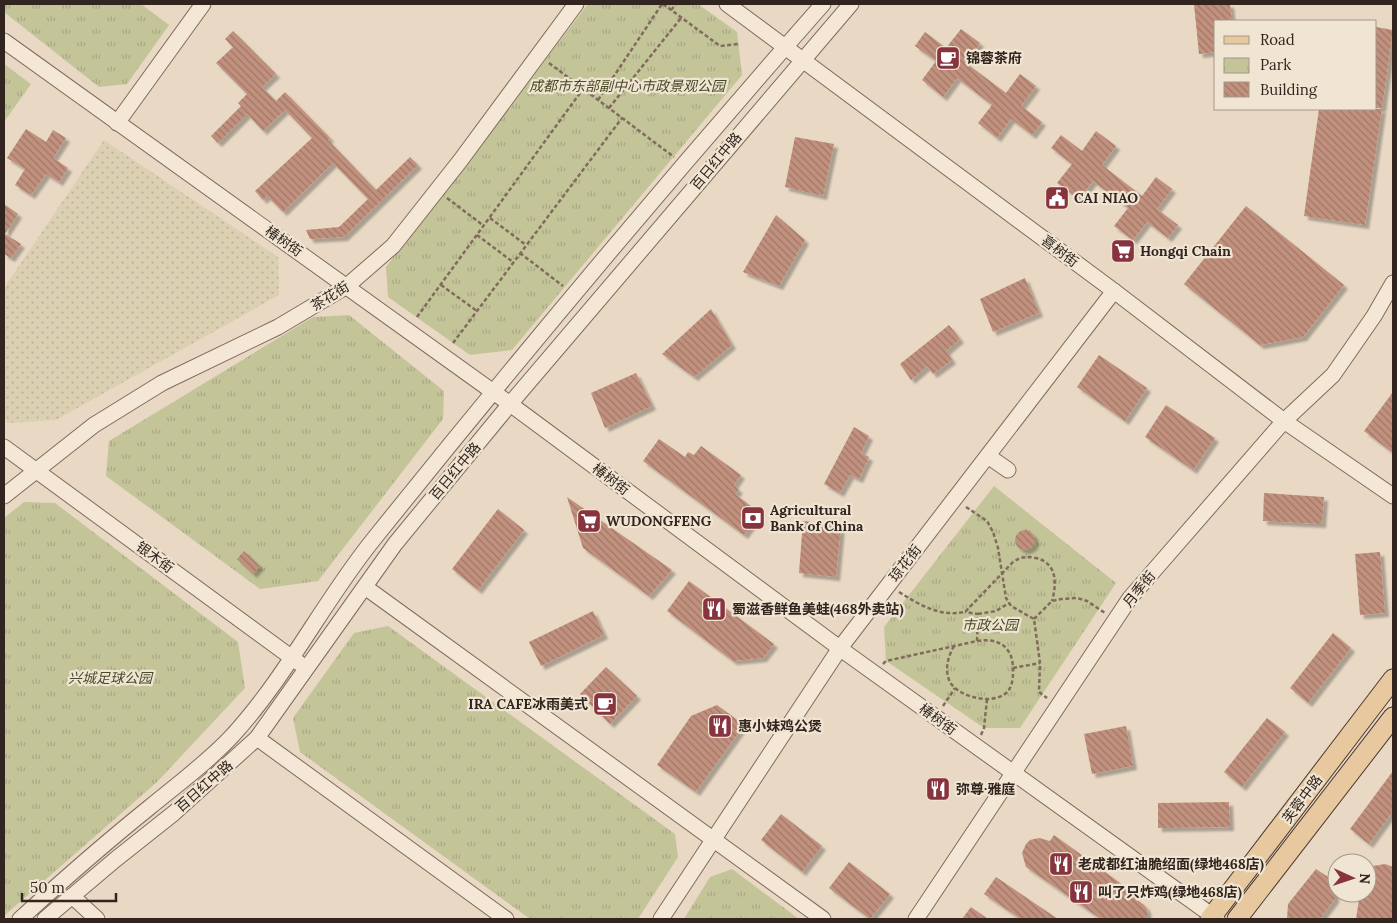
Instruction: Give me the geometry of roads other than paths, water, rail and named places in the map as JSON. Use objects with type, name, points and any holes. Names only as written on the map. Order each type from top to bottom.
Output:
[{"type":"main road","name":"芙蓉中路","points":[[1213,918],[1393,679]]},
{"type":"main road","name":"芙蓉中路","points":[[1237,919],[1393,717]]},
{"type":"street","points":[[117,123],[203,4]]},
{"type":"street","name":"茶花街","points":[[4,496],[94,425],[162,383],[278,327],[347,286],[393,246],[460,160],[576,4]]},
{"type":"street","name":"喜树街","points":[[727,4],[1284,421],[1393,496]]},
{"type":"street","name":"百日红中路","points":[[20,919],[233,735],[268,692],[370,544],[493,392],[738,100],[823,4]]},
{"type":"street","name":"百日红中路","points":[[45,919],[174,813],[257,738],[395,544],[510,404],[851,4]]},
{"type":"street","name":"椿树街","points":[[4,41],[510,404],[840,648],[1213,918]]},
{"type":"street","name":"月季街","points":[[916,919],[1012,772],[1130,598],[1284,421],[1333,376],[1374,316],[1393,283]]},
{"type":"street","name":"琼花街","points":[[661,919],[840,648],[1114,292]]},
{"type":"street","name":"银木街","points":[[4,447],[306,668]]},
{"type":"street","points":[[988,456],[1008,470]]},
{"type":"street","points":[[365,587],[823,919]]},
{"type":"street","points":[[257,738],[506,919]]},
{"type":"street","points":[[72,896],[97,919]]},
{"type":"place","name":"锦蓉茶府","points":[[948,58]]},
{"type":"place","name":"CAI NIAO","points":[[1057,198]]},
{"type":"place","name":"Hongqi Chain","points":[[1123,251]]},
{"type":"place","name":"Agricultural Bank of China","points":[[753,518]]},
{"type":"place","name":"WUDONGFENG","points":[[589,521]]},
{"type":"place","name":"蜀滋香鲜鱼美蛙(468外卖站)","points":[[714,609]]},
{"type":"place","name":"IRA CAFE冰雨美式","points":[[605,704]]},
{"type":"place","name":"惠小妹鸡公煲","points":[[720,726]]},
{"type":"place","name":"弥尊·雅庭","points":[[938,789]]},
{"type":"place","name":"老成都红油脆绍面(绿地468店)","points":[[1061,864]]},
{"type":"place","name":"叫了只炸鸡(绿地468店)","points":[[1081,892]]},
{"type":"park label","name":"成都市东部副中心市政景观公园","points":[[627,86]]},
{"type":"park label","name":"市政公园","points":[[990,625]]},
{"type":"park label","name":"兴城足球公园","points":[[110,678]]}]
